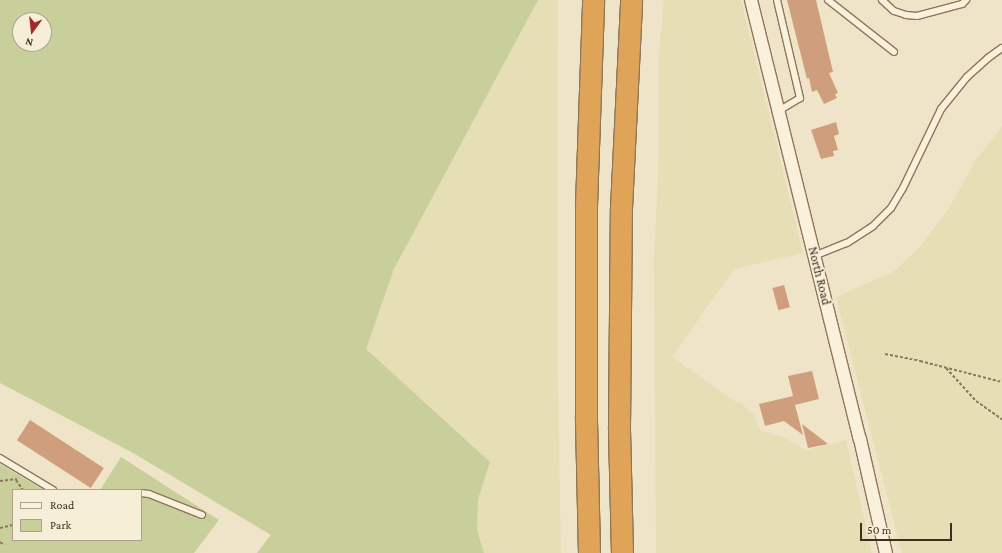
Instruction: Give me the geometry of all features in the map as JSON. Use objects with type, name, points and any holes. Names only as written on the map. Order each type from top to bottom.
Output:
[{"type":"highway","points":[[582,0],[581,83],[586,180]]},
{"type":"highway","points":[[589,553],[586,416],[586,180],[593,0]]},
{"type":"highway","points":[[622,553],[620,427],[621,208],[631,0]]},
{"type":"street","name":"North Road","points":[[751,0],[860,439],[886,553]]},
{"type":"lane","points":[[777,0],[800,98],[778,111]]},
{"type":"lane","points":[[828,0],[894,52]]},
{"type":"lane","points":[[882,0],[894,11],[906,15],[917,16],[962,4],[966,0]]},
{"type":"lane","points":[[814,256],[847,243],[873,226],[891,208],[903,188],[941,109],[967,77],[988,58],[1002,48]]},
{"type":"lane","points":[[0,458],[51,489]]},
{"type":"lane","points":[[142,493],[149,494],[202,515]]},
{"type":"path","points":[[885,354],[945,367],[1002,382]]},
{"type":"path","points":[[945,367],[976,400],[1002,419]]},
{"type":"path","points":[[16,479],[22,489]]},
{"type":"path","points":[[0,528],[12,525]]},
{"type":"path","points":[[0,542],[4,545]]},
{"type":"shaded area","points":[[0,0],[558,0],[557,330],[561,553],[257,553],[276,527],[138,444],[16,52],[52,52],[52,12],[12,12],[12,39]]},
{"type":"shaded area","points":[[664,0],[741,0],[803,253],[734,269],[672,357],[736,402],[740,402],[754,415],[761,431],[783,437],[806,450],[846,440],[872,553],[656,553],[654,256],[658,178],[659,51]]},
{"type":"shaded area","points":[[1002,126],[1002,553],[902,553],[836,297],[893,272],[919,248],[951,205],[974,163]]},
{"type":"green space","points":[[0,0],[538,0],[394,269],[366,349],[490,462],[478,499],[477,530],[484,553],[257,553],[271,535],[133,453],[0,383]]},
{"type":"green space","points":[[121,457],[219,520],[194,553],[0,553],[0,464],[42,489],[12,489],[12,541],[142,541],[142,489],[101,489]]},
{"type":"building","points":[[787,0],[816,0],[833,72],[829,73],[838,93],[835,94],[837,98],[824,104],[817,90],[812,92],[809,78],[807,79]]},
{"type":"building","points":[[836,122],[839,134],[834,136],[838,150],[833,151],[834,156],[821,159],[811,130]]},
{"type":"building","points":[[784,285],[790,307],[778,310],[772,288]]},
{"type":"building","points":[[812,371],[819,399],[795,405],[803,435],[784,421],[765,426],[759,404],[793,396],[788,376]]},
{"type":"building","points":[[30,420],[104,468],[91,488],[17,440]]},
{"type":"building","points":[[802,424],[828,444],[808,448]]}]
